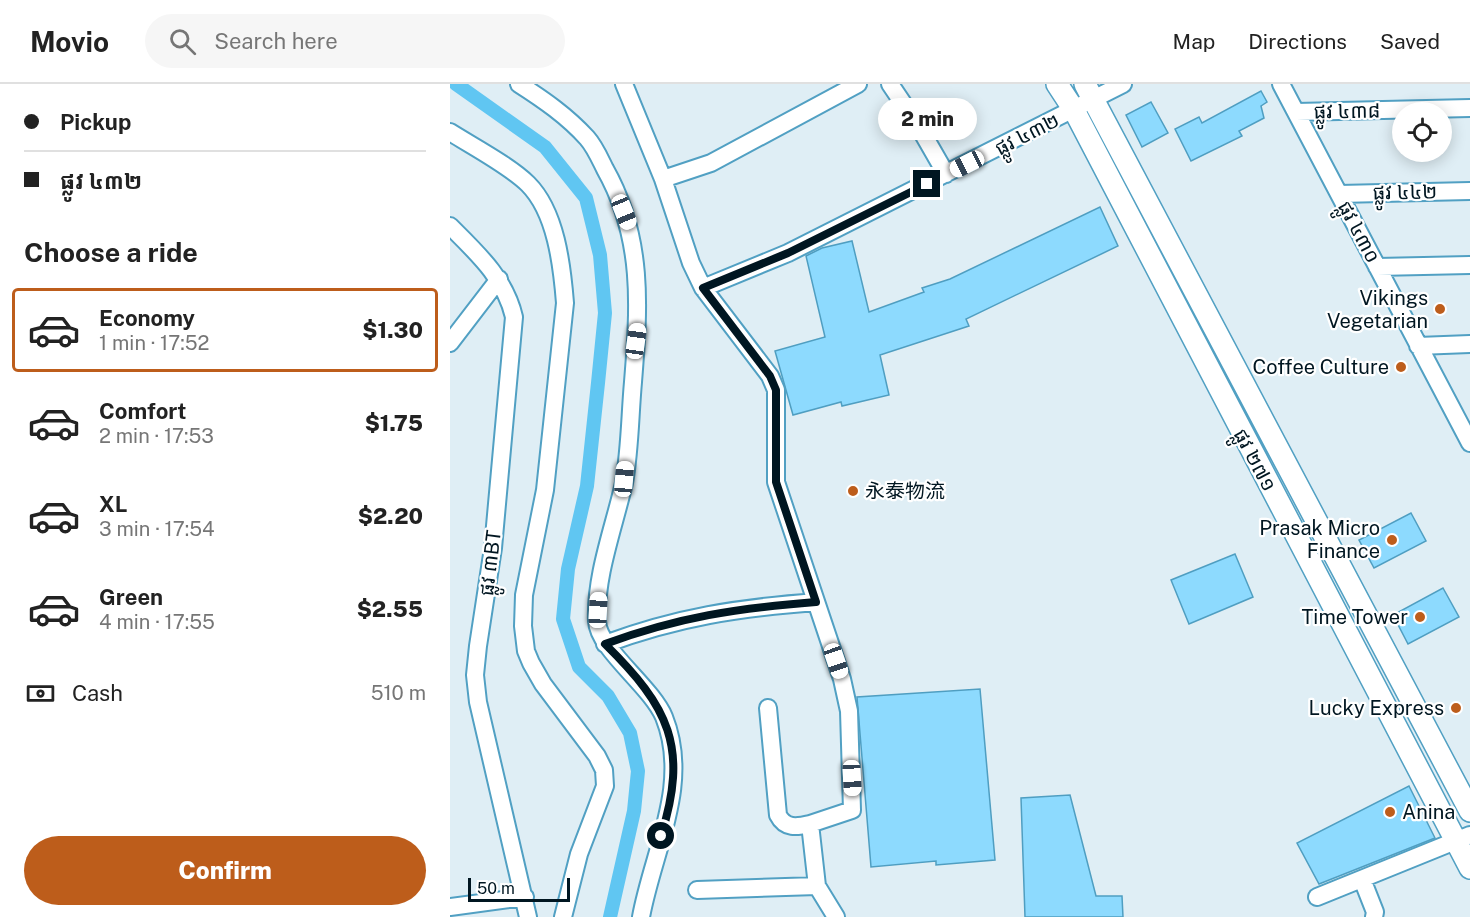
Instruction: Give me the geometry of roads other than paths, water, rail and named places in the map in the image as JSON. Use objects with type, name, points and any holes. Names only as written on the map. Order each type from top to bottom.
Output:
[{"type":"main road","name":"ផ្លូវ ២៧១","points":[[1057,84],[1074,111],[1463,838],[1470,868]]},
{"type":"main road","name":"ផ្លូវ ២៧១","points":[[1089,91],[1470,811]]},
{"type":"street","points":[[519,84],[553,105],[588,140],[612,180],[631,228],[639,296],[638,328],[624,479],[598,597],[597,624],[605,644],[639,679],[663,716],[673,752],[675,769],[671,804],[641,917]]},
{"type":"street","points":[[624,84],[663,179],[691,264],[703,288],[758,358],[776,390],[776,482],[842,679],[849,711],[852,810],[797,827],[786,824],[778,815],[768,708]]},
{"type":"street","points":[[663,179],[711,163],[858,84]]},
{"type":"street","points":[[890,84],[919,127],[946,174]]},
{"type":"street","name":"ផ្លូវ ៤៣២","points":[[703,288],[788,253],[1074,111],[1089,91],[1123,84]]},
{"type":"street","name":"ផ្លូវ ៤៣០","points":[[1281,84],[1470,443]]},
{"type":"street","name":"ផ្លូវ ៤៣៨","points":[[1296,112],[1470,108]]},
{"type":"street","points":[[450,132],[528,184],[543,209],[563,273],[565,303],[545,490],[524,595],[523,626],[526,651],[531,663],[543,684],[597,756],[604,770],[605,786],[579,854],[563,917]]},
{"type":"street","name":"ផ្លូវ ៤៤២","points":[[1339,194],[1470,191]]},
{"type":"street","name":"ផ្លូវ ៣BT","points":[[450,226],[499,279],[510,300],[514,317],[493,548],[475,675],[480,711],[528,917]]},
{"type":"street","points":[[1377,267],[1470,265]]},
{"type":"street","points":[[450,343],[499,279]]},
{"type":"street","points":[[1418,346],[1470,344]]},
{"type":"street","points":[[605,644],[654,626],[697,616],[747,608],[816,602]]},
{"type":"street","points":[[810,824],[817,886],[836,917]]},
{"type":"street","points":[[1317,897],[1463,838]]},
{"type":"street","points":[[1362,879],[1375,912],[1374,917]]},
{"type":"street","points":[[698,890],[817,886]]},
{"type":"street","points":[[450,908],[525,897]]},
{"type":"waterway","points":[[456,84],[545,147],[586,198],[600,255],[605,313],[598,383],[587,486],[568,569],[563,619],[579,667],[608,696],[630,733],[638,771],[634,811],[610,917]]},
{"type":"place","name":"Vikings Vegetarian","points":[[1440,309]]},
{"type":"place","name":"Coffee Culture","points":[[1401,367]]},
{"type":"place","name":"永泰物流","points":[[853,491]]},
{"type":"place","name":"Prasak Micro Finance","points":[[1392,540]]},
{"type":"place","name":"Time Tower","points":[[1420,617]]},
{"type":"place","name":"Lucky Express","points":[[1456,708]]},
{"type":"place","name":"Anina","points":[[1390,812]]}]
